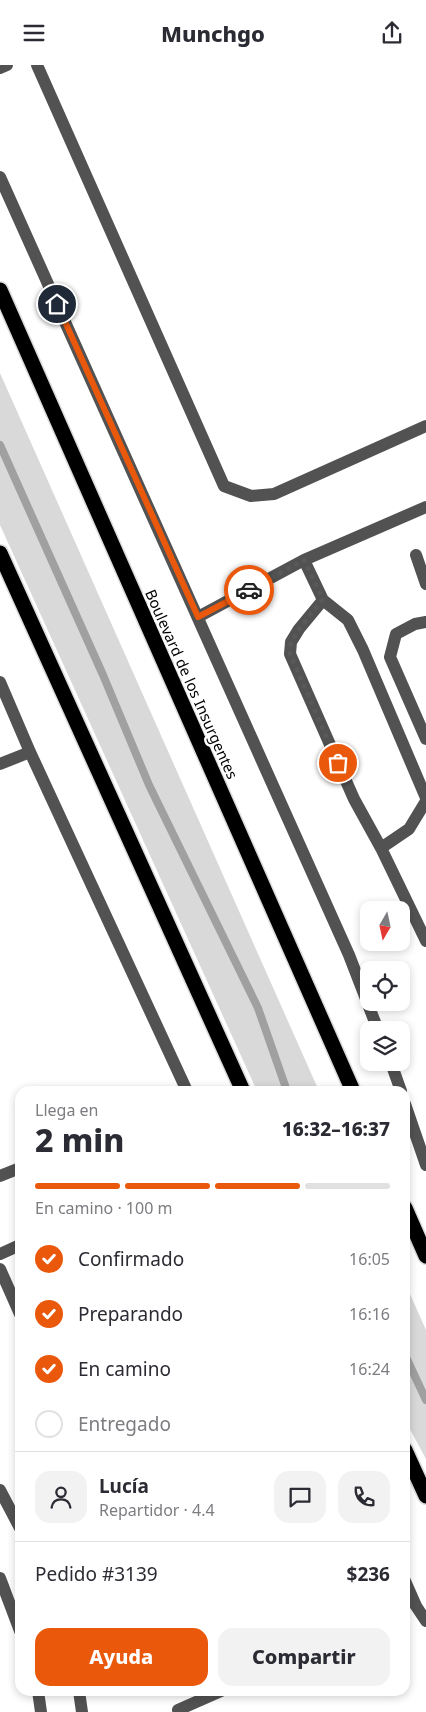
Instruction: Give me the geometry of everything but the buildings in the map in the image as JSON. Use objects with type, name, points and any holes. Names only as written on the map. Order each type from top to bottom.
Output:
[{"type":"highway","name":"Boulevard de los Insurgentes","points":[[0,291],[351,1086]]},
{"type":"highway","points":[[0,553],[241,1086]]},
{"type":"highway","points":[[410,1219],[426,1256]]},
{"type":"highway","points":[[410,1461],[426,1496]]},
{"type":"street","points":[[0,68],[7,65]]},
{"type":"street","points":[[37,65],[224,486],[251,497],[274,494],[426,426]]},
{"type":"street","points":[[0,177],[349,955],[375,1021]]},
{"type":"street","points":[[198,617],[304,560],[426,507]]},
{"type":"street","points":[[416,555],[426,584]]},
{"type":"street","points":[[304,560],[323,599],[348,620],[363,650],[426,799],[409,829],[381,847]]},
{"type":"street","points":[[323,599],[291,642],[290,654],[354,799],[381,847],[426,941]]},
{"type":"street","points":[[426,622],[415,624],[396,634],[390,657],[426,739]]},
{"type":"street","points":[[0,682],[30,752],[185,1086]]},
{"type":"street","points":[[0,764],[30,752]]},
{"type":"street","points":[[394,1071],[399,1086]]},
{"type":"street","points":[[410,1119],[426,1165]]},
{"type":"street","points":[[0,1176],[15,1170]]},
{"type":"street","points":[[0,1254],[15,1247]]},
{"type":"street","points":[[0,1269],[15,1296]]},
{"type":"street","points":[[0,1490],[15,1518]]},
{"type":"street","points":[[0,1578],[15,1618]]},
{"type":"street","points":[[411,1609],[426,1621]]},
{"type":"street","points":[[39,1696],[41,1712]]},
{"type":"street","points":[[80,1696],[82,1712]]},
{"type":"street","points":[[178,1710],[210,1696]]},
{"type":"shaded area","points":[[0,373],[317,1086],[255,1086],[0,525]]},
{"type":"shaded area","points":[[410,1294],[426,1330],[426,1459],[410,1429]]},
{"type":"waterway","points":[[0,445],[103,675],[149,785],[258,1008],[285,1086]]},
{"type":"waterway","points":[[410,1366],[426,1400]]},
{"type":"way so far","points":[[249,590],[304,560],[323,599],[291,642],[290,654],[338,763]]},
{"type":"route","points":[[57,304],[198,617],[249,590]]}]
